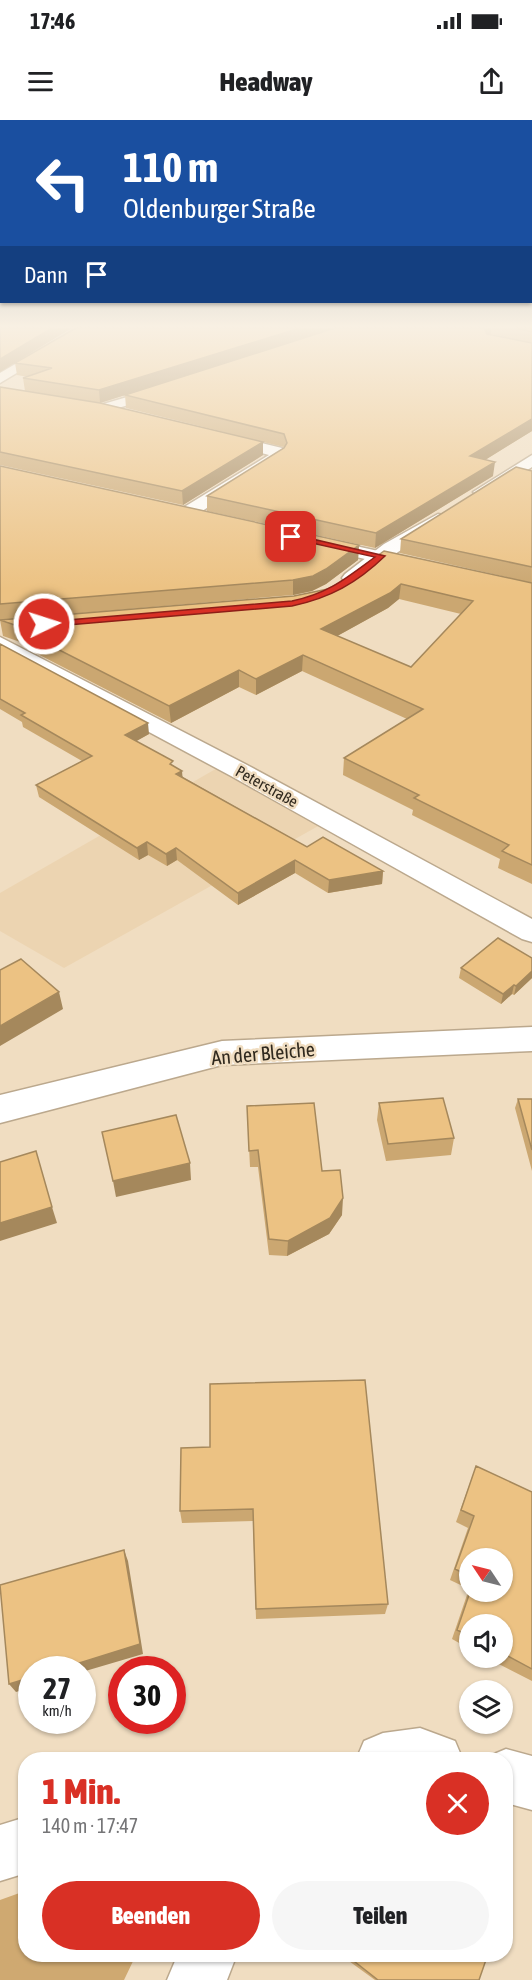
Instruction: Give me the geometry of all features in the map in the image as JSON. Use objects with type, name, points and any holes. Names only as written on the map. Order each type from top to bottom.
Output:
[{"type":"street","points":[[127,415],[136,417]]},
{"type":"street","points":[[187,513],[277,457],[276,451],[206,434]]},
{"type":"street","points":[[468,500],[532,460]]},
{"type":"street","points":[[169,509],[210,518]]},
{"type":"street","points":[[334,590],[381,556],[450,512]]},
{"type":"street","points":[[301,539],[436,569]]},
{"type":"street","name":"Peterstraße","points":[[4,633],[240,771],[532,932]]},
{"type":"street","name":"An der Bleiche","points":[[0,1109],[222,1053],[532,1039]]},
{"type":"street","points":[[513,1778],[532,1783]]},
{"type":"street","points":[[0,1853],[18,1847]]},
{"type":"street","points":[[197,1980],[205,1962]]},
{"type":"shaded area","points":[[226,763],[329,820],[64,968],[0,931],[0,893]]},
{"type":"shaded area","points":[[18,1894],[18,1962],[133,1962],[124,1980],[0,1980],[0,1900]]},
{"type":"building","points":[[0,415],[149,415],[263,442],[182,491],[0,452]]},
{"type":"building","points":[[206,415],[532,415],[532,419],[470,456],[495,462],[376,533],[207,496],[284,448],[287,443],[284,434]]},
{"type":"building","points":[[0,466],[359,545],[313,576],[293,580],[0,604]]},
{"type":"building","points":[[516,467],[532,471],[532,567],[401,539]]},
{"type":"building","points":[[384,551],[532,583],[532,865],[502,851],[509,845],[414,798],[419,795],[344,758],[423,709],[303,655],[256,679],[239,670],[169,706],[24,632],[35,632],[0,620],[294,596],[328,589],[343,581]],"holes":[[[401,584],[473,601],[411,667],[321,629],[390,593]]]},
{"type":"building","points":[[0,644],[148,723],[125,735],[173,761],[170,764],[182,771],[176,774],[307,847],[323,837],[383,871],[329,880],[295,860],[238,893],[176,848],[166,854],[147,842],[137,848],[36,785],[92,756],[21,715],[25,713],[0,699]]},
{"type":"building","points":[[498,938],[532,958],[532,971],[516,986],[514,985],[503,994],[461,968]]},
{"type":"building","points":[[21,959],[59,992],[0,1026],[0,970]]},
{"type":"building","points":[[443,1098],[454,1138],[388,1144],[379,1103]]},
{"type":"building","points":[[518,1099],[532,1099],[532,1150]]},
{"type":"building","points":[[314,1103],[322,1171],[340,1170],[343,1198],[330,1218],[288,1241],[269,1239],[258,1150],[249,1151],[247,1106]]},
{"type":"building","points":[[176,1115],[190,1163],[113,1181],[102,1132]]},
{"type":"building","points":[[36,1151],[52,1207],[0,1223],[0,1162]]},
{"type":"building","points":[[365,1380],[388,1604],[256,1609],[253,1509],[180,1511],[181,1448],[210,1447],[210,1384]]},
{"type":"building","points":[[476,1466],[532,1492],[532,1669],[513,1659],[513,1614],[462,1614],[467,1602],[513,1602],[513,1548],[463,1548],[474,1516],[461,1510]]},
{"type":"building","points":[[124,1550],[140,1644],[96,1658],[18,1656],[18,1681],[9,1684],[0,1585]]},
{"type":"building","points":[[459,1558],[459,1571],[455,1569]]},
{"type":"building","points":[[355,1962],[485,1962],[479,1980],[378,1980]]},
{"type":"route","points":[[44,624],[292,603],[319,598],[381,556],[291,537]]}]
